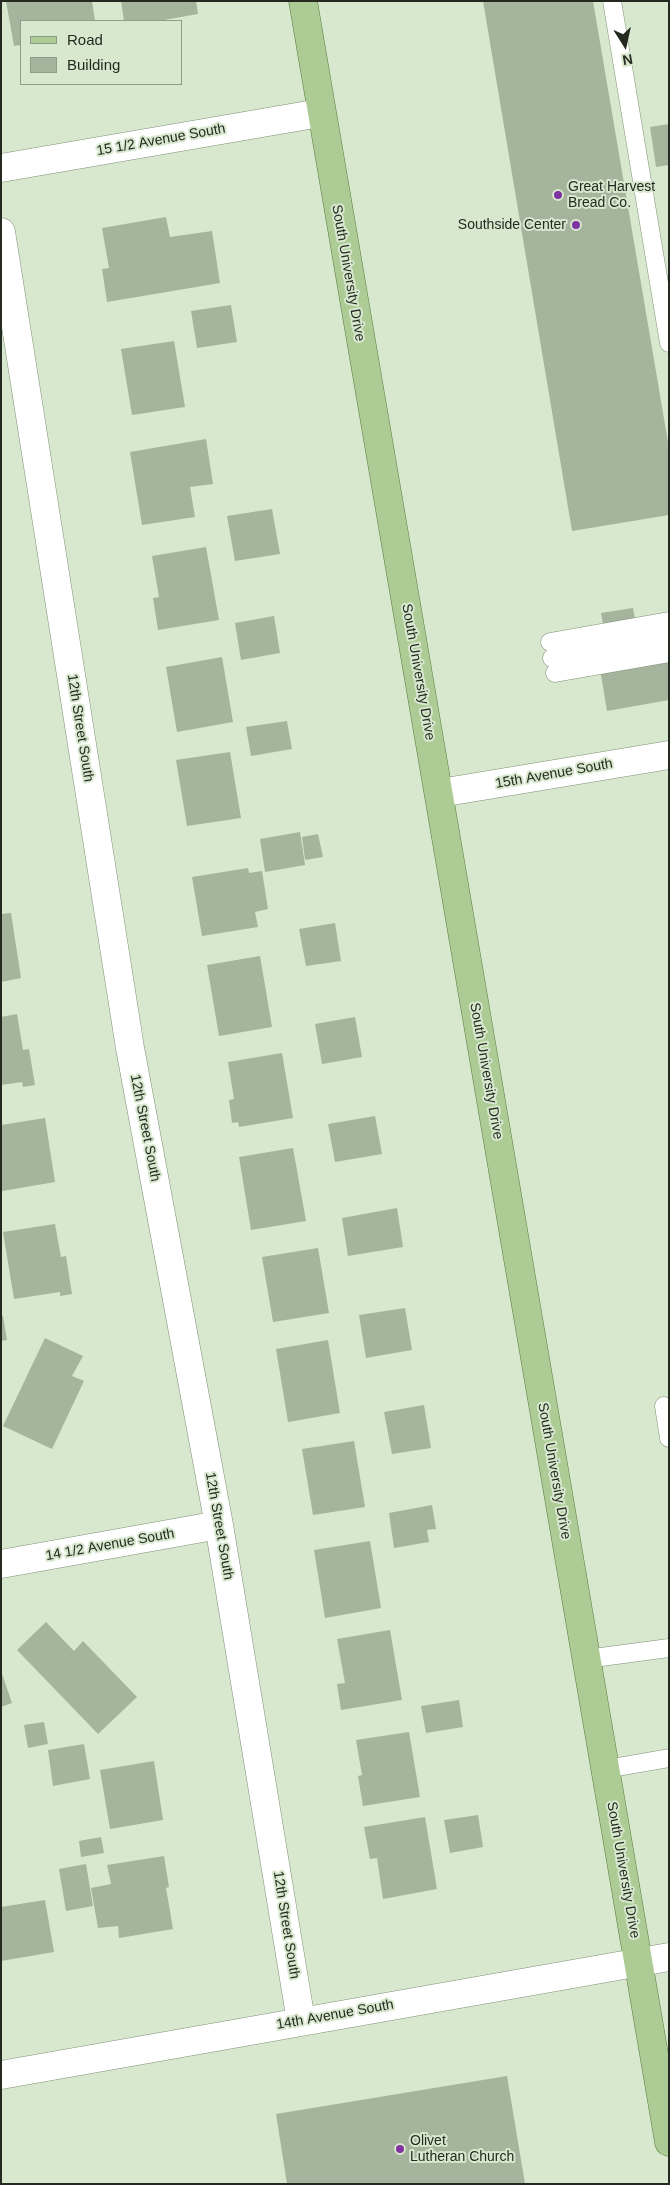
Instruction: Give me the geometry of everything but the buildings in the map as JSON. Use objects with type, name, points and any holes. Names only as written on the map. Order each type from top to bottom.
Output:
[{"type":"main road","name":"South University Drive","points":[[303,1],[320,112],[440,794],[669,2142]]},
{"type":"street","name":"15 1/2 Avenue South","points":[[1,168],[320,112]]},
{"type":"street","name":"12th Street South","points":[[1,232],[130,1048],[219,1525],[301,2021]]},
{"type":"street","name":"15th Avenue South","points":[[440,794],[669,755]]},
{"type":"street","name":"14 1/2 Avenue South","points":[[1,1564],[219,1525]]},
{"type":"street","name":"14th Avenue South","points":[[1,2075],[669,1957]]},
{"type":"lane","points":[[612,1],[669,343]]},
{"type":"lane","points":[[552,657],[669,621]]},
{"type":"lane","points":[[552,657],[669,638]]},
{"type":"lane","points":[[552,657],[669,653]]},
{"type":"lane","points":[[664,1406],[669,1438]]},
{"type":"lane","points":[[586,1659],[669,1648]]},
{"type":"lane","points":[[606,1768],[669,1758]]},
{"type":"place","name":"Great Harvest Bread Co.","points":[[558,195]]},
{"type":"place","name":"Southside Center","points":[[576,225]]},
{"type":"place","name":"Olivet Lutheran Church","points":[[400,2149]]}]
